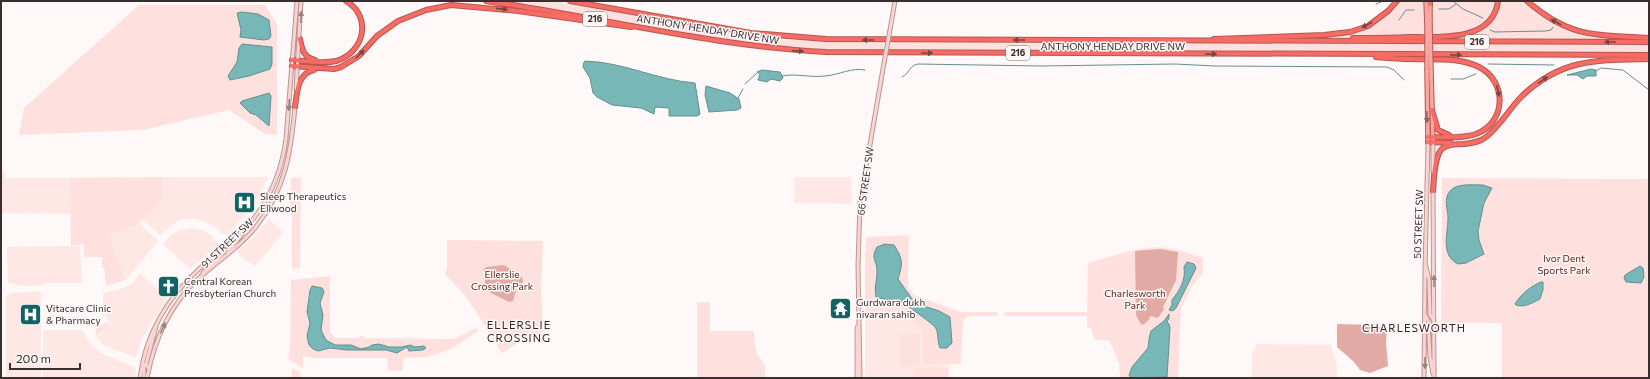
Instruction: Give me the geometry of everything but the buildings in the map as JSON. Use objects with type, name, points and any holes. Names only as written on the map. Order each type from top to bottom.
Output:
[{"type":"highway","points":[[292,60],[323,62],[334,61],[348,55],[353,51],[362,32],[360,19],[353,7],[346,1]]},
{"type":"highway","name":"ANTHONY HENDAY DRIVE NW","points":[[486,1],[553,11],[750,46],[826,52],[1649,55]]},
{"type":"highway","name":"ANTHONY HENDAY DRIVE NW","points":[[570,1],[712,27],[751,33],[808,38],[862,40],[1649,42]]},
{"type":"highway","points":[[1198,41],[1225,37],[1324,35],[1350,32],[1368,26],[1381,17],[1397,1]]},
{"type":"highway","points":[[1306,41],[1316,39],[1433,38],[1469,33],[1484,25],[1493,14],[1498,1]]},
{"type":"highway","points":[[1527,1],[1553,21],[1583,33],[1602,36],[1649,38]]},
{"type":"highway","points":[[295,107],[301,79],[305,74],[311,70],[341,67],[353,61],[377,36],[398,21],[426,10],[450,5],[518,11],[620,27],[647,28]]},
{"type":"highway","points":[[300,39],[303,52],[306,56],[323,62]]},
{"type":"highway","points":[[1333,54],[1448,60],[1470,64],[1483,70],[1494,80],[1499,92],[1500,101],[1498,114],[1489,126],[1483,131],[1469,136],[1430,137]]},
{"type":"highway","points":[[1433,191],[1437,156],[1442,148],[1453,144],[1472,144],[1490,134],[1522,97],[1556,72],[1575,64],[1598,60],[1649,59]]},
{"type":"highway","points":[[292,66],[325,68]]},
{"type":"highway","points":[[1432,110],[1438,130],[1445,134],[1461,137]]},
{"type":"highway","points":[[1430,142],[1472,144]]},
{"type":"main road","name":"91 STREET SW","points":[[140,378],[143,363],[156,326],[168,304],[198,269],[227,245],[253,220],[271,191],[282,160],[286,139],[297,1]]},
{"type":"main road","name":"91 STREET SW","points":[[147,378],[155,346],[168,317],[184,294],[198,279],[228,254],[258,225],[277,192],[289,157],[295,107],[301,1]]},
{"type":"main road","name":"66 STREET SW","points":[[859,378],[860,328],[858,266],[860,203],[895,1]]},
{"type":"main road","points":[[1429,2],[1429,70]]},
{"type":"main road","name":"50 STREET SW","points":[[1429,70],[1432,110],[1430,137]]},
{"type":"main road","name":"50 STREET SW","points":[[1424,378],[1425,261],[1430,142],[1429,70]]},
{"type":"main road","name":"50 STREET SW","points":[[1430,142],[1433,191],[1434,378]]},
{"type":"main road","points":[[228,254],[230,249],[247,230],[253,220]]},
{"type":"main road","points":[[198,279],[225,251],[227,245]]},
{"type":"main road","points":[[1425,261],[1429,280],[1430,315],[1434,320]]},
{"type":"main road","points":[[1425,315],[1428,320],[1430,357],[1434,378]]},
{"type":"main road","points":[[149,369],[146,364],[156,332],[156,326]]},
{"type":"main road","points":[[143,363],[144,378]]},
{"type":"shaded area","points":[[1,170],[4,170],[5,178],[70,178],[70,214],[1,213]]},
{"type":"shaded area","points":[[163,177],[268,177],[255,204],[228,234],[223,234],[215,227],[198,219],[184,219],[177,221],[160,235],[141,218],[162,200]]},
{"type":"shaded area","points":[[795,177],[851,177],[852,204],[794,203]]},
{"type":"shaded area","points":[[269,219],[281,230],[281,236],[255,266],[238,253],[239,249],[254,237]]},
{"type":"shaded area","points":[[139,223],[158,241],[126,280],[108,235]]},
{"type":"shaded area","points":[[190,228],[202,230],[212,236],[218,245],[190,269],[163,244],[171,235],[180,230]]},
{"type":"shaded area","points":[[80,246],[82,283],[43,283],[43,285],[25,286],[8,283],[7,247]]},
{"type":"shaded area","points":[[140,273],[168,298],[143,337],[136,357],[104,345],[96,338],[111,325],[105,316],[103,317],[103,293],[120,289],[133,283]]},
{"type":"shaded area","points":[[41,291],[41,378],[6,378],[6,296],[10,293]]},
{"type":"shaded area","points":[[865,314],[907,314],[923,332],[923,365],[949,365],[949,378],[865,378]]},
{"type":"shaded area","points":[[43,330],[82,330],[89,343],[102,354],[136,368],[135,378],[43,378]]},
{"type":"shaded area","points":[[1257,344],[1331,345],[1337,366],[1337,378],[1252,378],[1252,354]]},
{"type":"green space","points":[[499,1],[554,1],[730,33],[784,40],[884,43],[883,51],[774,47],[694,35]]},
{"type":"green space","points":[[1399,1],[1424,1],[1425,26],[1423,36],[1334,37],[1361,29],[1378,21],[1393,9]]},
{"type":"green space","points":[[1433,1],[1496,1],[1493,11],[1487,19],[1472,30],[1462,33],[1432,36]]},
{"type":"green space","points":[[1498,1],[1525,1],[1547,18],[1561,26],[1586,35],[1640,39],[1454,39],[1469,35],[1481,29],[1491,18]]},
{"type":"green space","points":[[139,5],[265,5],[277,24],[277,135],[265,134],[229,110],[143,130],[19,135],[24,108]]},
{"type":"green space","points":[[890,43],[1423,44],[1423,52],[889,50]]},
{"type":"green space","points":[[1433,44],[1649,45],[1649,53],[1434,52]]},
{"type":"green space","points":[[163,177],[162,200],[139,223],[108,235],[126,280],[106,286],[104,268],[102,267],[102,257],[84,257],[84,244],[71,246],[70,178]]},
{"type":"green space","points":[[291,177],[301,178],[300,268],[292,269],[292,207],[290,207]]},
{"type":"green space","name":"Ivor Dent Sports Park","points":[[1442,178],[1649,179],[1649,378],[1502,378],[1502,323],[1441,323]]},
{"type":"green space","points":[[909,235],[908,287],[914,295],[961,312],[998,312],[997,316],[967,316],[963,320],[961,364],[923,365],[923,332],[907,315],[865,314],[865,252],[867,237]]},
{"type":"green space","name":"Ellerslie Crossing Park","points":[[447,240],[543,241],[541,291],[543,331],[537,337],[518,343],[502,353],[462,292],[445,275],[447,266]]},
{"type":"green space","name":"Charlesworth Park","points":[[1160,247],[1179,250],[1203,258],[1203,273],[1191,287],[1181,309],[1178,378],[1120,378],[1119,363],[1109,340],[1095,340],[1091,329],[1087,327],[1087,316],[1004,316],[1005,312],[1087,312],[1088,263],[1132,251]]},
{"type":"green space","points":[[1160,249],[1178,252],[1176,280],[1163,307],[1164,309],[1158,318],[1150,316],[1149,320],[1143,325],[1140,323],[1136,315],[1135,251]]},
{"type":"green space","points":[[504,265],[522,277],[523,282],[517,287],[513,301],[509,302],[485,290],[485,273],[483,270],[486,267]]},
{"type":"green space","points":[[330,276],[330,332],[335,338],[359,338],[360,336],[364,336],[365,338],[455,339],[476,328],[478,331],[451,349],[428,357],[404,358],[402,371],[388,371],[387,358],[315,358],[303,356],[303,368],[288,359],[290,347],[291,280]]},
{"type":"green space","points":[[697,302],[710,302],[710,331],[754,331],[756,350],[765,365],[765,378],[697,378]]},
{"type":"green space","points":[[107,322],[110,325],[96,336],[95,334],[97,333],[95,329]]},
{"type":"green space","points":[[1337,324],[1376,325],[1387,330],[1386,342],[1388,366],[1370,373],[1360,370],[1354,362],[1337,347]]},
{"type":"green space","points":[[920,334],[920,366],[900,367],[900,335]]},
{"type":"green space","points":[[914,367],[946,368],[948,369],[948,378],[914,378]]},
{"type":"green space","points":[[292,368],[300,372],[301,378],[292,378]]},
{"type":"water","points":[[242,12],[258,14],[269,20],[271,36],[269,39],[264,40],[240,37],[241,30],[237,13]]},
{"type":"water","points":[[242,44],[272,47],[272,64],[270,69],[230,80],[228,76],[237,62],[239,48]]},
{"type":"water","points":[[585,61],[613,64],[667,78],[695,83],[700,114],[697,116],[669,116],[669,108],[655,107],[654,114],[641,108],[612,105],[597,97],[593,93],[590,78],[583,67]]},
{"type":"water","points":[[1591,69],[1596,70],[1596,76],[1587,76],[1583,79],[1577,75],[1567,75]]},
{"type":"water","points":[[762,70],[780,72],[783,78],[780,81],[771,79],[767,82],[758,80],[760,74],[757,72]]},
{"type":"water","points":[[706,86],[730,93],[739,99],[741,108],[737,110],[709,112],[705,95]]},
{"type":"water","points":[[269,93],[271,96],[269,126],[256,115],[250,113],[240,103],[242,101]]},
{"type":"water","points":[[1465,185],[1483,185],[1492,188],[1484,203],[1478,231],[1479,240],[1484,254],[1466,263],[1458,264],[1452,260],[1449,255],[1446,244],[1448,218],[1446,204],[1447,197],[1450,191],[1456,187]]},
{"type":"water","points":[[885,244],[894,245],[899,254],[901,258],[901,269],[898,279],[915,303],[939,311],[950,317],[952,343],[947,348],[940,348],[935,327],[918,314],[901,302],[876,297],[875,290],[877,267],[874,254],[877,247]]},
{"type":"water","points":[[1187,262],[1194,264],[1196,268],[1176,308],[1173,311],[1169,310],[1172,305],[1172,300],[1182,285],[1184,267]]},
{"type":"water","points":[[1640,266],[1643,268],[1644,277],[1641,283],[1626,282],[1624,278],[1625,275]]},
{"type":"water","points":[[1543,282],[1543,290],[1540,299],[1525,305],[1519,306],[1515,304],[1526,291]]},
{"type":"water","points":[[312,286],[322,288],[324,292],[320,303],[323,315],[321,330],[326,340],[335,345],[351,345],[361,349],[379,344],[389,347],[402,347],[410,345],[415,347],[424,346],[426,348],[423,350],[409,351],[407,347],[397,353],[386,350],[347,350],[330,348],[318,351],[313,349],[309,345],[307,336],[310,323],[307,312],[310,290]]},
{"type":"water","points":[[1169,314],[1167,322],[1170,328],[1167,377],[1131,378],[1129,375],[1132,367],[1148,348],[1151,331],[1164,321]]},
{"type":"waterway","points":[[1453,1],[1463,9],[1483,18]]},
{"type":"waterway","points":[[1376,4],[1381,2]]},
{"type":"waterway","points":[[1439,9],[1449,9],[1456,4]]},
{"type":"waterway","points":[[1399,20],[1406,10],[1414,10]]},
{"type":"waterway","points":[[1490,30],[1495,32],[1546,31],[1551,30],[1553,27]]},
{"type":"waterway","points":[[902,77],[913,66],[918,64],[1041,66],[1175,64],[1215,66],[1387,67],[1394,70],[1404,80]]},
{"type":"waterway","points":[[1488,64],[1554,65]]},
{"type":"waterway","points":[[1596,71],[1601,68],[1623,70],[1649,90]]},
{"type":"waterway","points":[[782,76],[820,76],[850,70],[865,70]]},
{"type":"waterway","points":[[745,84],[757,73]]},
{"type":"waterway","points":[[1451,79],[1463,79],[1476,74]]},
{"type":"waterway","points":[[738,98],[743,89]]},
{"type":"place","name":"Sleep Therapeutics Ellwood","points":[[245,202]]},
{"type":"place","name":"Central Korean Presbyterian Church","points":[[169,287]]},
{"type":"place","name":"Gurdwara dukh nivaran sahib","points":[[840,308]]},
{"type":"place","name":"Vitacare Clinic & Pharmacy","points":[[30,314]]},
{"type":"district","name":"CHARLESWORTH","points":[[1414,328]]},
{"type":"district","name":"ELLERSLIE CROSSING","points":[[519,331]]}]
